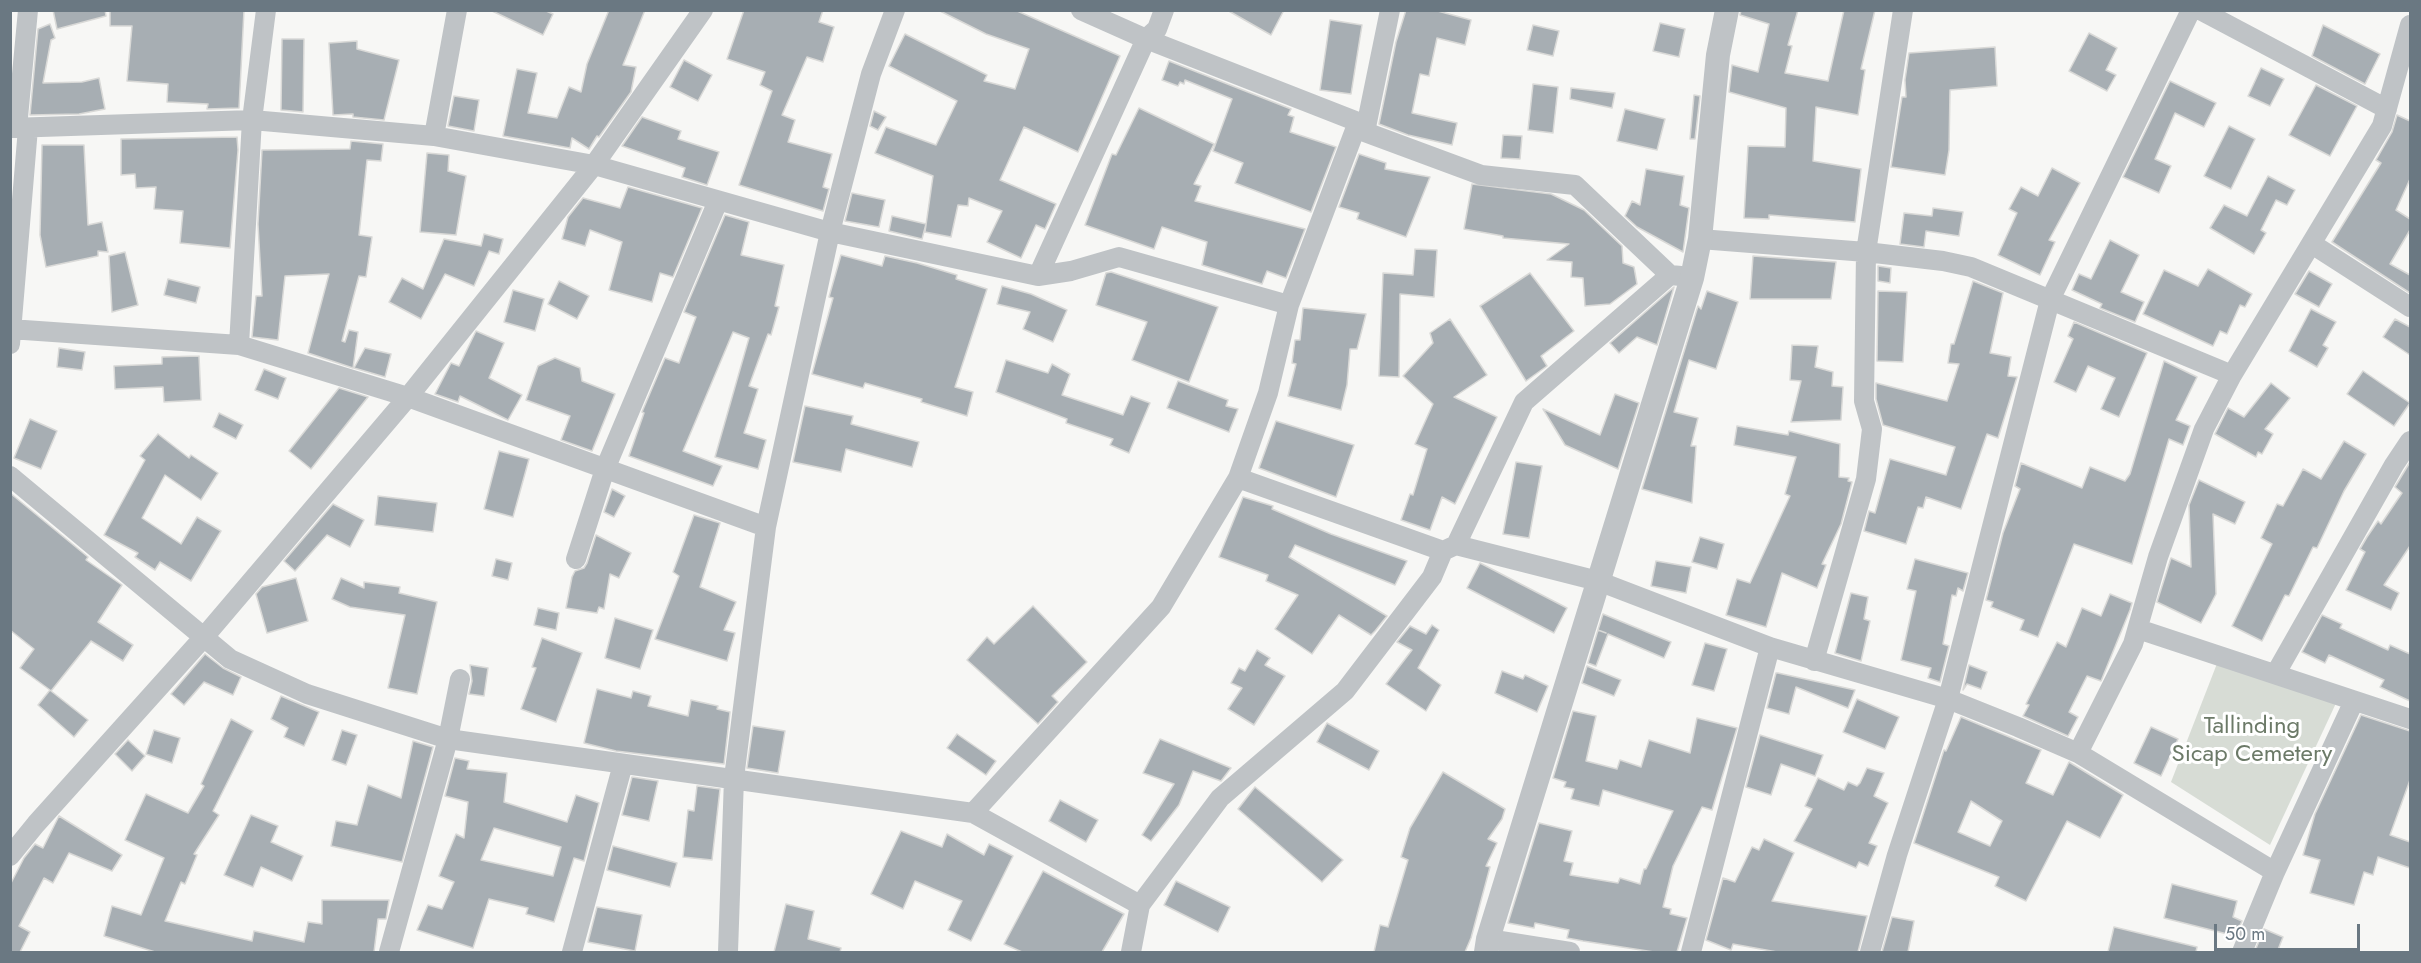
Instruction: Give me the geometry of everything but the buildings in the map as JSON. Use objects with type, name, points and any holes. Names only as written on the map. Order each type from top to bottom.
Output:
[{"type":"street","points":[[28,10],[18,128],[11,334],[239,345],[408,397],[765,527]]},
{"type":"street","points":[[239,345],[252,120],[266,10]]},
{"type":"street","points":[[434,136],[457,10]]},
{"type":"street","points":[[10,856],[204,637],[408,397],[594,165],[703,10]]},
{"type":"street","points":[[728,952],[734,778],[765,527],[830,232],[871,74],[895,10]]},
{"type":"street","points":[[1081,10],[1146,39],[1480,175],[1575,185],[1681,276]]},
{"type":"street","points":[[1038,276],[1146,39],[1157,29],[1164,10]]},
{"type":"street","points":[[973,813],[1161,607],[1238,478],[1268,393],[1289,305],[1361,127],[1390,10]]},
{"type":"street","points":[[1570,952],[1487,946],[1598,581],[1681,276],[1700,239],[1718,55],[1726,10]]},
{"type":"street","points":[[1814,661],[1866,479],[1872,429],[1864,401],[1866,252],[1903,10]]},
{"type":"street","points":[[1870,952],[1897,855],[1948,699],[2050,300],[2191,10]]},
{"type":"street","points":[[2200,10],[2387,109]]},
{"type":"street","points":[[2078,753],[2133,644],[2158,557],[2204,429],[2232,375],[2382,126],[2410,25]]},
{"type":"street","points":[[18,128],[252,120],[434,136],[594,165],[830,232],[1038,276],[1071,271],[1119,257],[1289,305]]},
{"type":"street","points":[[576,559],[605,469],[718,201]]},
{"type":"street","points":[[1700,239],[1866,252],[1943,261],[1971,267],[2232,375]]},
{"type":"street","points":[[2312,244],[2410,307]]},
{"type":"street","points":[[1131,952],[1140,905],[1220,798],[1345,691],[1432,577],[1450,548],[1524,402],[1681,276]]},
{"type":"street","points":[[2276,673],[2394,465],[2410,441]]},
{"type":"street","points":[[10,476],[230,659],[307,694],[448,739],[973,813],[1140,905]]},
{"type":"street","points":[[1238,478],[1450,548],[1598,581],[1814,661],[1948,699],[2078,753],[2275,872]]},
{"type":"street","points":[[2138,629],[2410,719]]},
{"type":"street","points":[[1691,952],[1770,646]]},
{"type":"street","points":[[389,952],[448,739],[460,679]]},
{"type":"street","points":[[2242,952],[2275,872],[2354,702]]},
{"type":"street","points":[[572,952],[623,764]]},
{"type":"green space","name":"Tallinding Sicap Cemetery","points":[[2218,661],[2337,701],[2270,845],[2171,782]]}]
